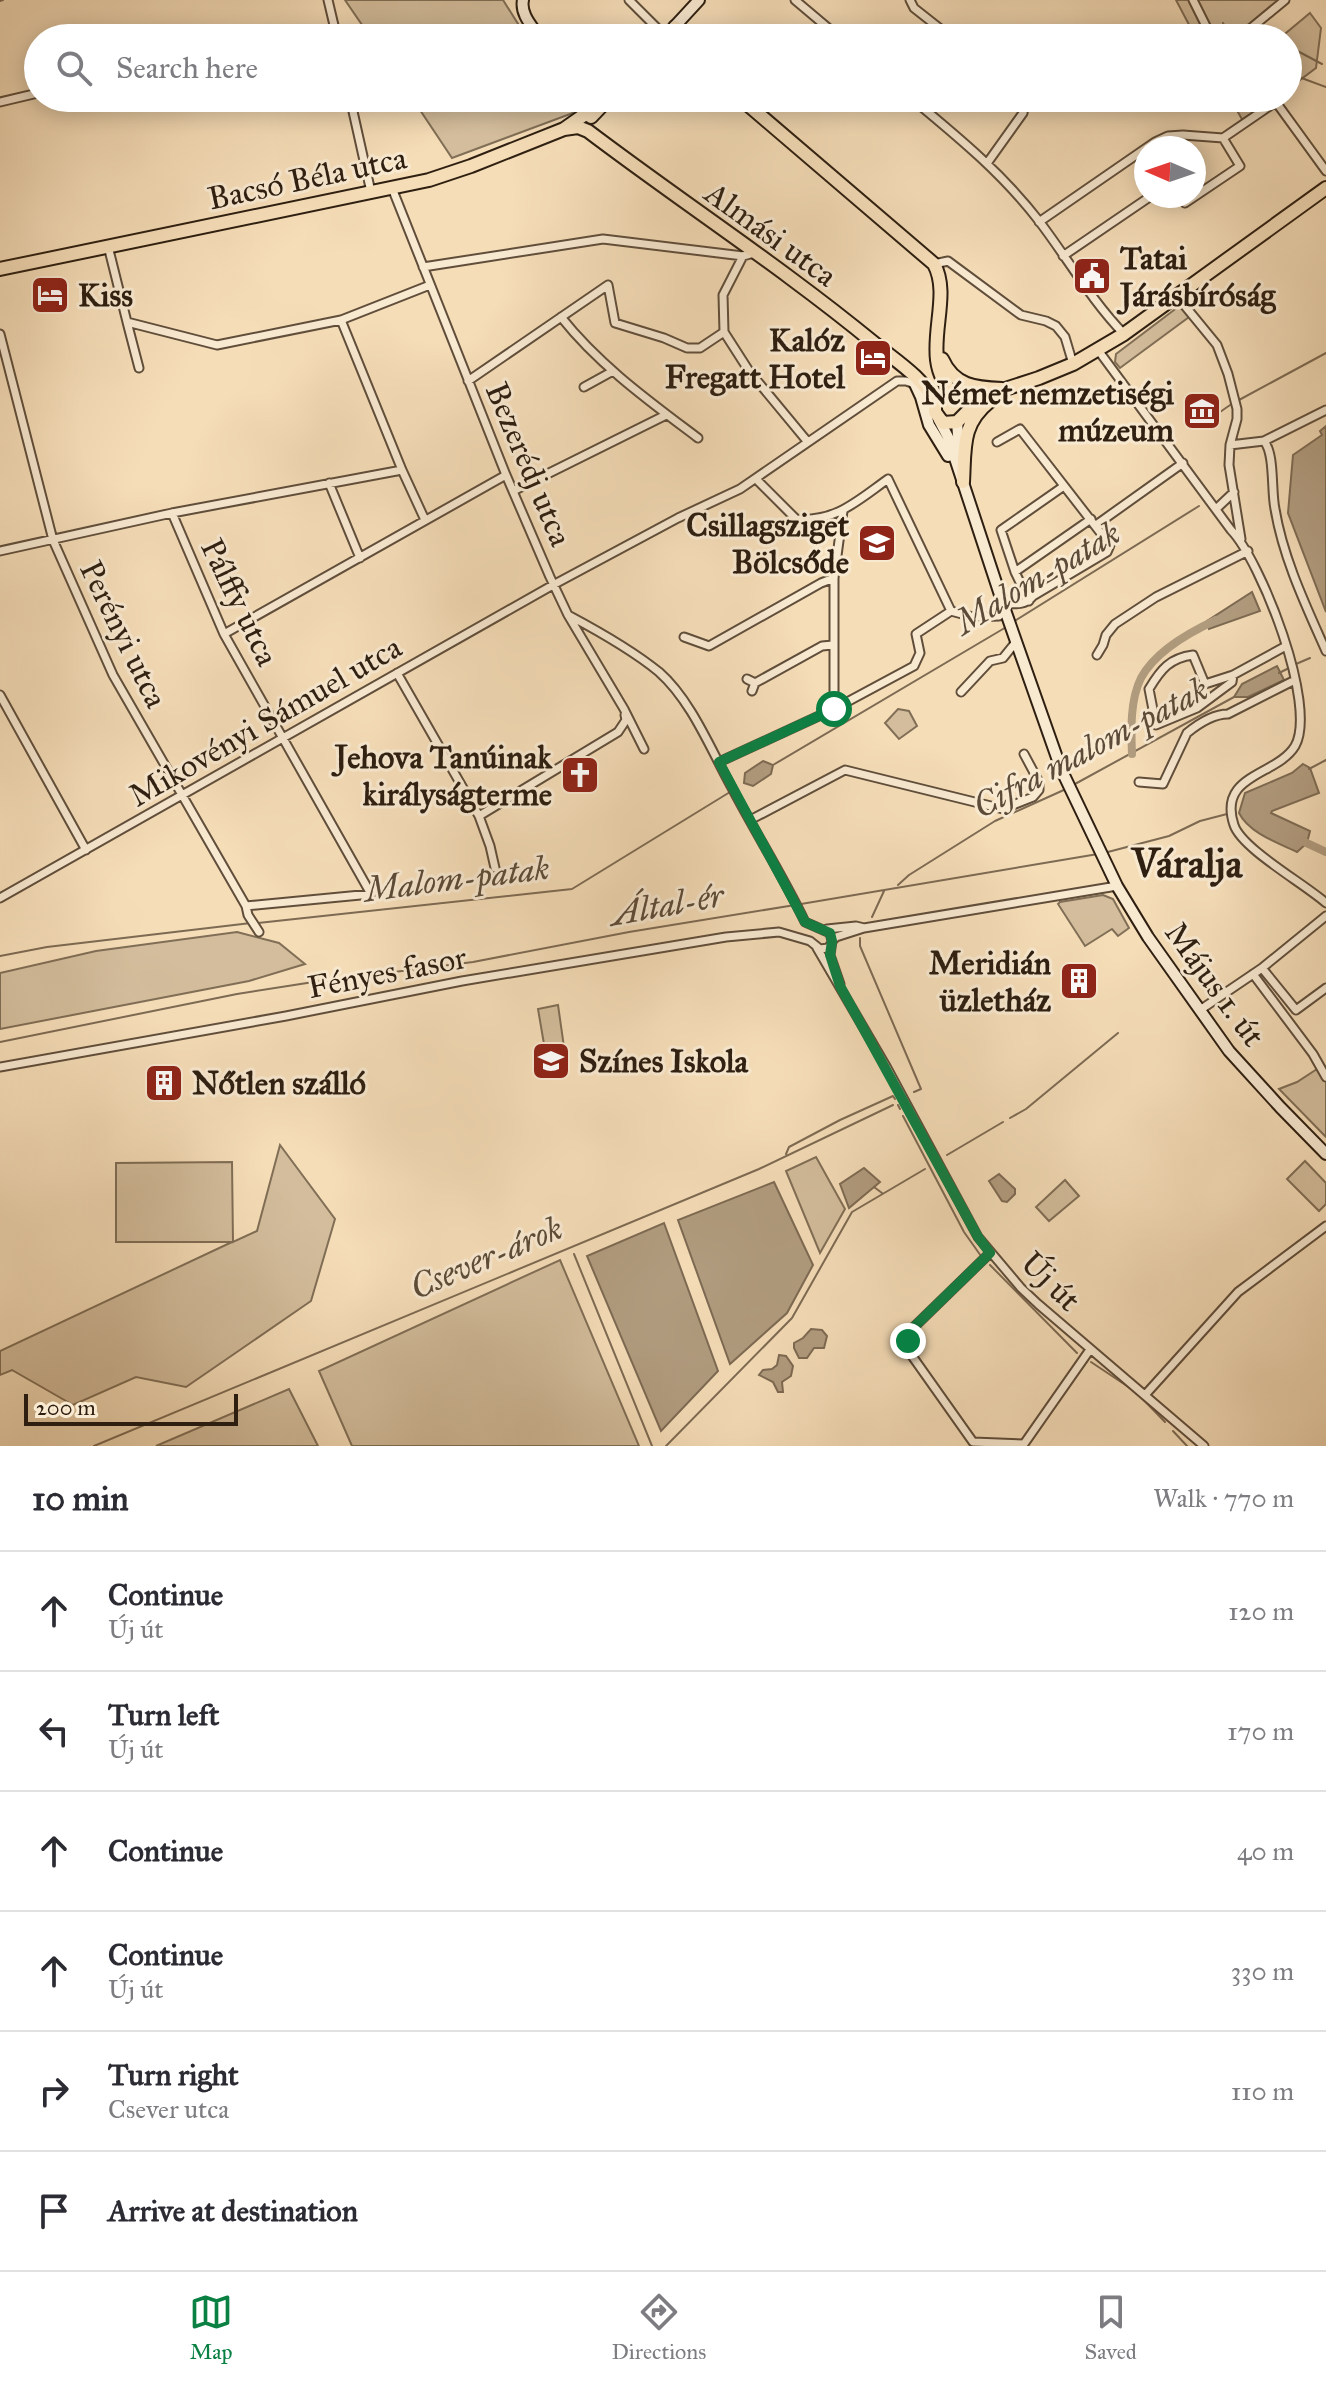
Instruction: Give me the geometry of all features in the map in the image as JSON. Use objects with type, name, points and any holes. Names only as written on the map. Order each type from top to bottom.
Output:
[{"type":"main road","points":[[682,24],[699,0]]},
{"type":"main road","points":[[520,1],[531,24]]},
{"type":"main road","name":"Bacsó Béla utca","points":[[0,269],[392,188],[460,170],[564,129],[592,112]]},
{"type":"main road","points":[[756,112],[934,264],[940,279],[939,366],[946,386],[964,406],[960,418]]},
{"type":"main road","points":[[564,129],[578,127],[588,131],[589,114]]},
{"type":"main road","name":"Almási utca","points":[[588,131],[748,254],[820,300],[889,355],[928,390],[935,403]]},
{"type":"main road","points":[[1005,389],[941,396],[935,403],[935,412],[939,420],[947,424],[960,418],[975,404],[1005,389],[1073,364],[1098,350],[1326,188]]},
{"type":"main road","points":[[937,337],[943,362],[960,382],[972,388],[1005,389]]},
{"type":"main road","points":[[889,355],[899,375],[915,384],[929,425],[963,482]]},
{"type":"main road","points":[[963,482],[965,438],[969,425],[979,410],[1005,389]]},
{"type":"main road","name":"Május 1. út","points":[[960,418],[957,436],[963,482]]},
{"type":"main road","name":"Május 1. út","points":[[939,420],[948,437],[1016,642],[1066,779],[1102,858],[1148,937],[1229,1051],[1326,1154]]},
{"type":"street","points":[[328,0],[334,24]]},
{"type":"street","points":[[629,0],[652,24]]},
{"type":"street","points":[[795,0],[823,24]]},
{"type":"street","points":[[910,0],[914,8],[934,24]]},
{"type":"street","points":[[1193,0],[1205,24]]},
{"type":"street","points":[[1256,24],[1285,0]]},
{"type":"street","points":[[0,102],[24,96]]},
{"type":"street","points":[[353,112],[371,192]]},
{"type":"street","points":[[928,112],[988,162],[1039,222],[1108,317],[1124,334]]},
{"type":"street","points":[[988,162],[1023,112]]},
{"type":"street","points":[[1039,222],[1155,142],[1168,136],[1183,135],[1223,138],[1259,112]]},
{"type":"street","points":[[1284,112],[1326,171]]},
{"type":"street","points":[[1206,189],[1240,166],[1223,138]]},
{"type":"street","name":"Bezerédj utca","points":[[392,188],[553,585],[644,749]]},
{"type":"street","points":[[1063,256],[1134,208]]},
{"type":"street","points":[[423,267],[603,239],[748,254],[723,295],[724,332],[749,371],[807,441]]},
{"type":"street","points":[[108,246],[139,368]]},
{"type":"street","points":[[934,264],[948,261],[1021,315],[1056,326],[1065,337],[1073,364]]},
{"type":"street","points":[[127,322],[217,345],[341,320],[430,285]]},
{"type":"street","points":[[468,381],[608,285],[615,323],[687,348],[700,348],[724,332]]},
{"type":"street","points":[[1176,295],[1217,345],[1228,374],[1237,419],[1230,445],[1229,465],[1241,541]]},
{"type":"street","points":[[561,317],[581,343],[698,438]]},
{"type":"street","points":[[341,320],[425,520]]},
{"type":"street","name":"Perényi utca","points":[[0,334],[53,540],[113,675],[259,932]]},
{"type":"street","points":[[1098,350],[1248,551],[1275,613],[1298,692],[1299,729],[1295,745],[1288,754],[1240,786],[1232,808],[1233,822],[1246,843],[1326,903]]},
{"type":"street","points":[[584,387],[613,371]]},
{"type":"street","name":"Mikovényi Sámuel utca","points":[[0,898],[553,585],[756,479],[899,375]]},
{"type":"street","points":[[1230,445],[1264,441],[1326,410]]},
{"type":"street","points":[[513,491],[666,415]]},
{"type":"street","points":[[719,762],[834,709],[914,666],[920,653],[916,634],[951,611],[973,617],[1007,615],[1107,552],[1110,545],[1020,429],[997,442]]},
{"type":"street","points":[[1264,441],[1269,451],[1278,525],[1292,569],[1326,651]]},
{"type":"street","points":[[1015,572],[1183,463]]},
{"type":"street","points":[[0,551],[172,513],[402,470]]},
{"type":"street","points":[[224,634],[506,475]]},
{"type":"street","points":[[756,479],[796,519],[814,520],[843,511],[888,479],[951,611]]},
{"type":"street","points":[[329,483],[360,558]]},
{"type":"street","points":[[1029,601],[1001,530],[1064,486]]},
{"type":"street","points":[[1216,509],[1234,492]]},
{"type":"street","points":[[834,709],[834,578],[843,511]]},
{"type":"street","name":"Pálffy utca","points":[[172,513],[224,634],[371,894],[247,911]]},
{"type":"street","points":[[1097,655],[1115,624],[1156,597],[1248,551]]},
{"type":"street","points":[[684,637],[709,646],[834,578]]},
{"type":"street","points":[[568,615],[602,633],[659,672],[671,685],[694,718],[801,913],[798,934],[801,938]]},
{"type":"street","points":[[961,692],[990,661],[1003,658],[1016,642]]},
{"type":"street","points":[[751,684],[822,646],[833,645]]},
{"type":"street","points":[[1233,675],[1232,682],[1197,708],[1156,725],[1149,689],[1160,670],[1181,656],[1193,655],[1205,684],[1233,675],[1286,646]]},
{"type":"street","points":[[397,673],[479,816],[495,868]]},
{"type":"street","points":[[1139,782],[1163,784],[1187,733],[1193,728],[1240,708],[1294,677]]},
{"type":"street","points":[[0,695],[86,850]]},
{"type":"street","points":[[479,816],[618,732],[626,720],[624,709]]},
{"type":"street","points":[[750,820],[845,770],[1003,809],[1033,797],[1039,790],[1039,782],[1024,754]]},
{"type":"street","points":[[817,948],[825,949],[836,937],[864,928],[1117,886]]},
{"type":"street","points":[[1200,1010],[1262,968],[1326,916]]},
{"type":"street","points":[[801,925],[825,929],[864,928]]},
{"type":"street","name":"Fényes fasor","points":[[784,933],[801,925]]},
{"type":"street","name":"Új út","points":[[825,929],[830,933],[830,955],[840,986]]},
{"type":"street","name":"Fényes fasor","points":[[0,1067],[462,981],[726,937],[784,933],[801,938],[817,948]]},
{"type":"street","name":"Új út","points":[[817,948],[978,1237],[990,1253],[1021,1288],[1089,1351],[1204,1446]]},
{"type":"street","points":[[1262,968],[1296,1010],[1326,988]]},
{"type":"street","points":[[1253,974],[1313,1054],[1326,1077]]},
{"type":"street","points":[[1145,1395],[1238,1292],[1326,1226]]},
{"type":"street","points":[[990,1253],[914,1327],[908,1347],[973,1442],[1024,1445],[1089,1351]]},
{"type":"shaded area","points":[[345,0],[503,0],[518,24],[361,24]]},
{"type":"shaded area","points":[[1176,0],[1282,0],[1251,24],[1189,24]]},
{"type":"shaded area","points":[[1310,13],[1321,28],[1316,68],[1302,78],[1302,24],[1297,24]]},
{"type":"shaded area","points":[[421,112],[573,113],[452,158]]},
{"type":"shaded area","points":[[1238,112],[1256,112],[1243,121]]},
{"type":"shaded area","points":[[1178,307],[1189,317],[1120,368],[1115,362],[1116,354]]},
{"type":"shaded area","points":[[1326,426],[1326,612],[1288,513],[1293,455],[1322,435],[1320,431]]},
{"type":"shaded area","points":[[1252,592],[1260,611],[1209,629],[1207,621]]},
{"type":"shaded area","points":[[1277,666],[1284,680],[1248,697],[1234,697],[1242,684]]},
{"type":"shaded area","points":[[898,709],[909,711],[917,726],[899,739],[885,723]]},
{"type":"shaded area","points":[[763,761],[773,765],[771,774],[753,786],[744,783],[745,773]]},
{"type":"shaded area","points":[[1303,764],[1310,768],[1319,793],[1271,813],[1310,831],[1307,843],[1297,852],[1257,832],[1239,813],[1245,793],[1292,773]]},
{"type":"shaded area","points":[[1103,895],[1113,899],[1129,928],[1118,936],[1112,929],[1085,946],[1058,904]]},
{"type":"shaded area","points":[[237,932],[279,943],[305,964],[249,981],[0,1029],[0,973],[96,951]]},
{"type":"shaded area","points":[[558,1005],[564,1047],[545,1050],[538,1009]]},
{"type":"shaded area","points":[[1317,1069],[1326,1081],[1326,1137],[1279,1089]]},
{"type":"shaded area","points":[[280,1145],[335,1219],[311,1301],[186,1387],[136,1377],[73,1405],[12,1370],[0,1375],[0,1351],[232,1242],[116,1242],[116,1163],[232,1162],[233,1242],[257,1231]]},
{"type":"shaded area","points":[[816,1157],[845,1209],[820,1253],[786,1171]]},
{"type":"shaded area","points":[[1305,1161],[1326,1183],[1326,1204],[1319,1211],[1287,1179]]},
{"type":"shaded area","points":[[864,1168],[880,1182],[849,1208],[840,1184]]},
{"type":"shaded area","points":[[999,1174],[1015,1189],[1015,1194],[1007,1202],[1002,1201],[989,1181]]},
{"type":"shaded area","points":[[1065,1180],[1079,1196],[1049,1221],[1036,1207]]},
{"type":"shaded area","points":[[774,1182],[813,1265],[787,1313],[730,1364],[678,1220]]},
{"type":"shaded area","points":[[664,1223],[718,1371],[661,1431],[587,1256]]},
{"type":"shaded area","points":[[560,1260],[639,1446],[352,1446],[319,1371]]},
{"type":"shaded area","points":[[811,1329],[822,1330],[827,1336],[824,1348],[814,1348],[807,1358],[799,1358],[794,1343]]},
{"type":"shaded area","points":[[779,1355],[786,1356],[793,1366],[791,1376],[782,1382],[783,1392],[778,1392],[773,1382],[759,1375],[763,1370],[777,1365]]},
{"type":"shaded area","points":[[289,1389],[318,1446],[156,1446]]},
{"type":"waterway","points":[[1302,53],[1322,64]]},
{"type":"waterway","name":"Malom-patak","points":[[1302,78],[1326,87]]},
{"type":"waterway","name":"Malom-patak","points":[[1239,400],[1326,353]]},
{"type":"waterway","name":"Malom-patak","points":[[1220,412],[1233,403]]},
{"type":"waterway","name":"Malom-patak","points":[[1013,622],[1199,506]]},
{"type":"waterway","points":[[1132,754],[1133,705],[1141,678],[1164,651],[1216,620]]},
{"type":"waterway","name":"Malom-patak","points":[[773,765],[1008,626]]},
{"type":"waterway","name":"Cifra malom-patak","points":[[1296,664],[1310,658]]},
{"type":"waterway","name":"Cifra malom-patak","points":[[1279,673],[1291,667]]},
{"type":"waterway","name":"Cifra malom-patak","points":[[1075,784],[1234,697]]},
{"type":"waterway","name":"Által-ér","points":[[1309,769],[1326,760]]},
{"type":"waterway","name":"Cifra malom-patak","points":[[898,885],[995,821],[1066,789]]},
{"type":"waterway","name":"Malom-patak","points":[[258,923],[572,889],[730,792]]},
{"type":"waterway","name":"Által-ér","points":[[1104,853],[1169,836],[1200,821],[1227,814]]},
{"type":"waterway","points":[[1298,839],[1326,852]]},
{"type":"waterway","name":"Által-ér","points":[[801,904],[1098,854]]},
{"type":"waterway","points":[[872,917],[884,891]]},
{"type":"waterway","name":"Által-ér","points":[[0,1042],[237,994],[473,962],[795,905]]},
{"type":"waterway","name":"Malom-patak","points":[[0,956],[47,947],[251,923]]},
{"type":"waterway","points":[[860,938],[860,946],[921,1089],[914,1092]]},
{"type":"waterway","points":[[1010,1118],[1026,1109],[1118,1033]]},
{"type":"waterway","points":[[786,1154],[789,1147],[840,1120],[893,1096],[895,1099]]},
{"type":"waterway","name":"Csever-árok","points":[[94,1446],[759,1169],[893,1105]]},
{"type":"waterway","points":[[898,1105],[900,1109]]},
{"type":"waterway","points":[[903,1116],[964,1232],[981,1256]]},
{"type":"waterway","points":[[947,1155],[1003,1122]]},
{"type":"waterway","points":[[666,1446],[792,1318],[852,1212],[925,1169]]},
{"type":"waterway","points":[[874,1187],[882,1193]]},
{"type":"waterway","points":[[574,1254],[652,1446]]},
{"type":"waterway","points":[[990,1265],[1077,1353]]},
{"type":"waterway","points":[[1091,1362],[1136,1392],[1165,1422]]},
{"type":"waterway","points":[[1173,1431],[1187,1446]]},
{"type":"place","name":"Tatai Járásbíróság","points":[[1092,276]]},
{"type":"place","name":"Kiss","points":[[50,295]]},
{"type":"place","name":"Kalóz Fregatt Hotel","points":[[873,358]]},
{"type":"place","name":"Német nemzetiségi múzeum","points":[[1202,411]]},
{"type":"place","name":"Csillagsziget Bölcsőde","points":[[877,543]]},
{"type":"place","name":"Jehova Tanúinak királyságterme","points":[[580,775]]},
{"type":"place","name":"Meridián üzletház","points":[[1079,981]]},
{"type":"place","name":"Színes Iskola","points":[[551,1061]]},
{"type":"place","name":"Nőtlen szálló","points":[[164,1083]]},
{"type":"district","name":"Váralja","points":[[1187,863]]},
{"type":"route","points":[[834,709],[719,762],[805,922],[830,933],[832,941],[829,950],[840,986],[978,1237],[990,1253],[914,1327],[908,1341]]}]
